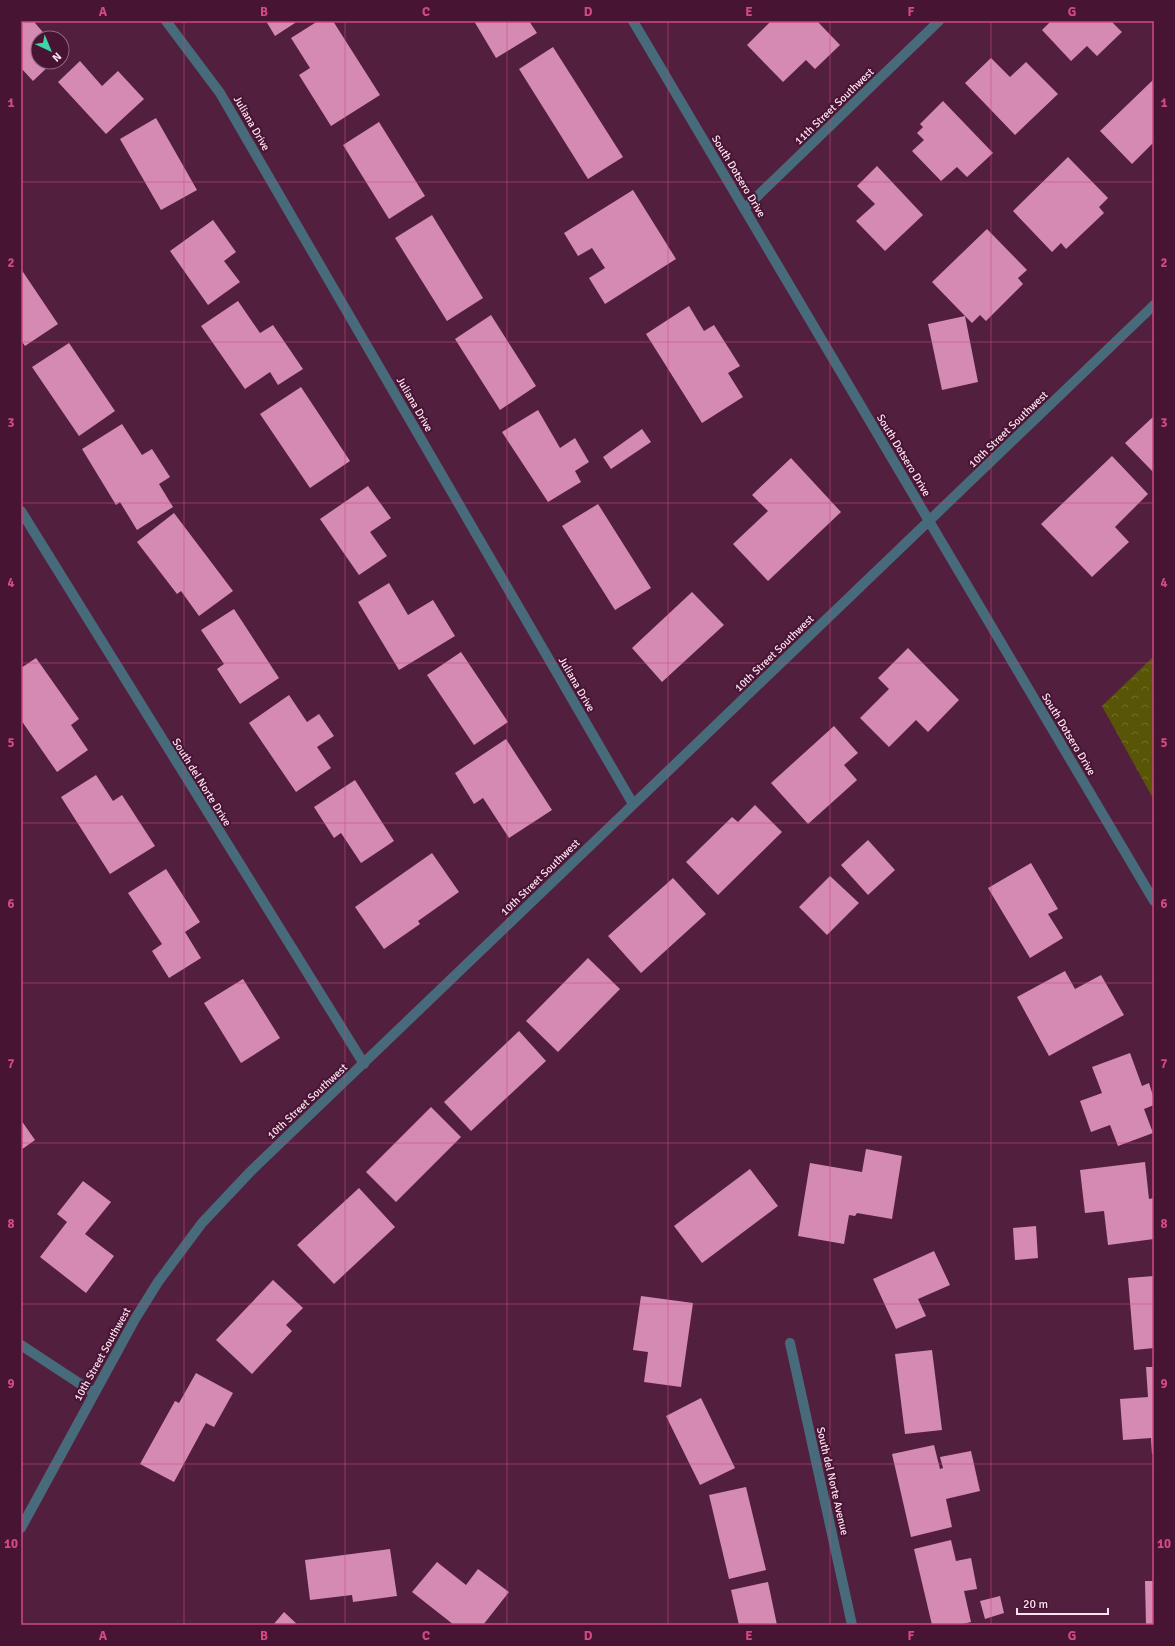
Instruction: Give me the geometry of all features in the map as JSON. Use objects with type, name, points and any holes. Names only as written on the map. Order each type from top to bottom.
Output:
[{"type":"street","name":"Juliana Drive","points":[[166,21],[220,93],[633,804]]},
{"type":"street","name":"South Dotsero Drive","points":[[633,21],[1154,901]]},
{"type":"street","name":"11th Street Southwest","points":[[744,209],[939,21]]},
{"type":"street","name":"10th Street Southwest","points":[[21,1528],[135,1319],[158,1282],[202,1223],[250,1172],[1154,305]]},
{"type":"street","name":"South del Norte Drive","points":[[21,511],[364,1064]]},
{"type":"street","name":"South del Norte Avenue","points":[[790,1343],[852,1625]]},
{"type":"street","points":[[21,1345],[94,1393]]},
{"type":"green space","points":[[1154,656],[1154,800],[1102,706]]},
{"type":"building","points":[[21,21],[37,21],[35,23],[41,30],[30,30],[30,70],[45,70],[33,81],[21,68]]},
{"type":"building","points":[[266,21],[298,21],[275,36]]},
{"type":"building","points":[[318,21],[333,21],[380,95],[331,126],[299,75],[310,68],[291,38]]},
{"type":"building","points":[[474,21],[529,21],[537,33],[496,58]]},
{"type":"building","points":[[771,21],[817,21],[840,45],[815,69],[806,60],[783,82],[747,45]]},
{"type":"building","points":[[1051,21],[1111,21],[1122,32],[1097,56],[1087,46],[1071,61],[1042,30]]},
{"type":"building","points":[[553,47],[623,157],[588,179],[519,69]]},
{"type":"building","points":[[991,58],[1010,77],[1026,62],[1058,94],[1015,135],[965,83]]},
{"type":"building","points":[[80,61],[102,86],[118,71],[144,99],[106,134],[58,82]]},
{"type":"building","points":[[1154,79],[1154,142],[1132,164],[1100,131]]},
{"type":"building","points":[[943,101],[993,153],[967,177],[957,167],[941,181],[912,151],[924,140],[917,133],[923,127],[920,124]]},
{"type":"building","points":[[156,118],[197,190],[161,210],[120,139]]},
{"type":"building","points":[[379,122],[425,196],[389,219],[343,145]]},
{"type":"building","points":[[1068,157],[1108,198],[1099,207],[1104,213],[1066,249],[1061,243],[1052,252],[1013,211]]},
{"type":"building","points":[[877,166],[923,215],[885,251],[856,221],[875,204],[857,186]]},
{"type":"building","points":[[633,190],[676,259],[605,304],[589,278],[605,268],[592,248],[578,256],[564,233]]},
{"type":"building","points":[[432,215],[483,298],[447,321],[395,238]]},
{"type":"building","points":[[213,220],[236,252],[224,261],[240,282],[208,305],[170,251]]},
{"type":"building","points":[[987,229],[1027,270],[1018,278],[1023,284],[986,321],[980,315],[972,323],[932,282]]},
{"type":"building","points":[[21,269],[58,324],[25,346],[21,340]]},
{"type":"building","points":[[238,301],[260,333],[273,325],[303,369],[278,385],[270,372],[245,389],[201,326]]},
{"type":"building","points":[[689,306],[704,331],[714,325],[740,366],[728,373],[743,397],[702,423],[646,334]]},
{"type":"building","points":[[491,315],[536,386],[500,410],[455,339]]},
{"type":"building","points":[[965,316],[978,382],[942,390],[928,324]]},
{"type":"building","points":[[69,343],[115,411],[79,436],[32,367]]},
{"type":"building","points":[[301,387],[350,461],[310,488],[260,414]]},
{"type":"building","points":[[538,410],[560,448],[575,438],[589,462],[575,471],[581,482],[548,502],[502,432]]},
{"type":"building","points":[[1154,416],[1154,473],[1125,443]]},
{"type":"building","points":[[122,424],[142,455],[152,449],[170,477],[159,484],[173,507],[137,530],[120,502],[116,505],[82,449]]},
{"type":"building","points":[[642,429],[651,442],[611,469],[603,457]]},
{"type":"building","points":[[1112,456],[1148,494],[1115,527],[1129,542],[1092,577],[1041,524]]},
{"type":"building","points":[[791,458],[841,512],[768,581],[733,544],[768,511],[752,495]]},
{"type":"building","points":[[368,486],[391,518],[370,532],[387,556],[359,575],[320,519]]},
{"type":"building","points":[[598,504],[651,588],[615,610],[562,526]]},
{"type":"building","points":[[174,513],[233,591],[199,616],[181,591],[177,594],[137,542]]},
{"type":"building","points":[[389,583],[408,615],[433,600],[455,636],[399,670],[358,602]]},
{"type":"building","points":[[692,592],[724,625],[662,682],[632,648]]},
{"type":"building","points":[[234,609],[279,678],[240,704],[217,669],[224,664],[201,630]]},
{"type":"building","points":[[908,648],[959,700],[928,732],[916,720],[889,747],[860,718],[889,689],[878,678]]},
{"type":"building","points":[[461,652],[508,722],[474,745],[427,675]]},
{"type":"building","points":[[36,658],[79,719],[71,725],[88,750],[57,772],[21,720],[21,668]]},
{"type":"building","points":[[289,695],[307,722],[319,714],[334,736],[317,747],[331,768],[296,792],[249,723]]},
{"type":"building","points":[[834,726],[858,753],[844,765],[857,780],[808,824],[771,783]]},
{"type":"building","points":[[506,739],[552,810],[509,838],[483,798],[474,804],[455,773]]},
{"type":"building","points":[[96,775],[113,801],[122,795],[155,846],[110,874],[61,797]]},
{"type":"building","points":[[355,780],[394,841],[361,863],[341,833],[334,838],[314,807]]},
{"type":"building","points":[[755,805],[782,832],[718,895],[686,862],[732,817],[738,822]]},
{"type":"building","points":[[868,840],[895,870],[868,895],[841,865]]},
{"type":"building","points":[[432,853],[459,892],[418,921],[420,924],[384,949],[355,907]]},
{"type":"building","points":[[1031,863],[1058,909],[1048,914],[1063,938],[1030,958],[988,888]]},
{"type":"building","points":[[166,869],[200,922],[185,932],[201,958],[169,978],[152,951],[162,944],[128,893]]},
{"type":"building","points":[[830,876],[859,903],[827,935],[799,907]]},
{"type":"building","points":[[673,878],[706,914],[641,973],[608,936]]},
{"type":"building","points":[[588,958],[620,989],[558,1052],[526,1021]]},
{"type":"building","points":[[1065,971],[1075,989],[1101,975],[1124,1015],[1049,1056],[1017,997]]},
{"type":"building","points":[[243,979],[280,1038],[241,1063],[204,1003]]},
{"type":"building","points":[[519,1031],[546,1061],[471,1131],[444,1102]]},
{"type":"building","points":[[1130,1053],[1142,1086],[1149,1083],[1154,1099],[1154,1105],[1144,1109],[1153,1133],[1118,1146],[1110,1125],[1091,1132],[1080,1101],[1102,1093],[1092,1067]]},
{"type":"building","points":[[431,1107],[461,1137],[396,1202],[366,1172]]},
{"type":"building","points":[[21,1120],[35,1140],[21,1150]]},
{"type":"building","points":[[866,1149],[902,1156],[892,1219],[857,1213],[855,1216],[849,1215],[844,1244],[798,1236],[810,1163],[862,1172]]},
{"type":"building","points":[[1145,1162],[1149,1199],[1154,1198],[1154,1239],[1108,1245],[1104,1211],[1085,1213],[1080,1170]]},
{"type":"building","points":[[750,1169],[778,1206],[702,1263],[674,1226]]},
{"type":"building","points":[[83,1181],[111,1202],[85,1234],[114,1256],[86,1293],[40,1257],[67,1222],[57,1214]]},
{"type":"building","points":[[359,1188],[395,1227],[334,1284],[297,1245]]},
{"type":"building","points":[[1036,1226],[1038,1258],[1015,1260],[1013,1228]]},
{"type":"building","points":[[934,1251],[950,1285],[918,1299],[926,1316],[896,1329],[873,1279]]},
{"type":"building","points":[[1154,1276],[1154,1348],[1134,1350],[1128,1278]]},
{"type":"building","points":[[273,1280],[303,1308],[286,1325],[292,1331],[252,1374],[216,1340]]},
{"type":"building","points":[[641,1296],[693,1303],[681,1387],[644,1382],[648,1352],[633,1350]]},
{"type":"building","points":[[932,1350],[942,1430],[905,1434],[895,1354]]},
{"type":"building","points":[[1146,1367],[1154,1367],[1154,1454],[1152,1454],[1151,1438],[1123,1440],[1120,1399],[1148,1397]]},
{"type":"building","points":[[196,1373],[233,1393],[214,1427],[206,1423],[174,1482],[140,1464],[175,1401],[179,1403]]},
{"type":"building","points":[[701,1398],[735,1468],[700,1485],[666,1416]]},
{"type":"building","points":[[934,1445],[940,1469],[943,1468],[940,1457],[971,1451],[980,1491],[946,1499],[952,1527],[911,1537],[892,1454]]},
{"type":"building","points":[[746,1487],[766,1570],[729,1579],[709,1495]]},
{"type":"building","points":[[951,1540],[956,1561],[971,1558],[977,1589],[964,1591],[971,1622],[958,1625],[932,1625],[914,1549]]},
{"type":"building","points":[[390,1549],[397,1596],[353,1602],[352,1595],[310,1600],[305,1560]]},
{"type":"building","points":[[437,1562],[466,1585],[478,1569],[509,1592],[483,1625],[454,1625],[412,1592]]},
{"type":"building","points":[[1145,1581],[1154,1581],[1154,1625],[1146,1625]]},
{"type":"building","points":[[768,1582],[777,1625],[739,1625],[731,1590]]},
{"type":"building","points":[[1000,1596],[1004,1613],[985,1619],[980,1601]]},
{"type":"building","points":[[284,1612],[298,1625],[273,1625]]}]
